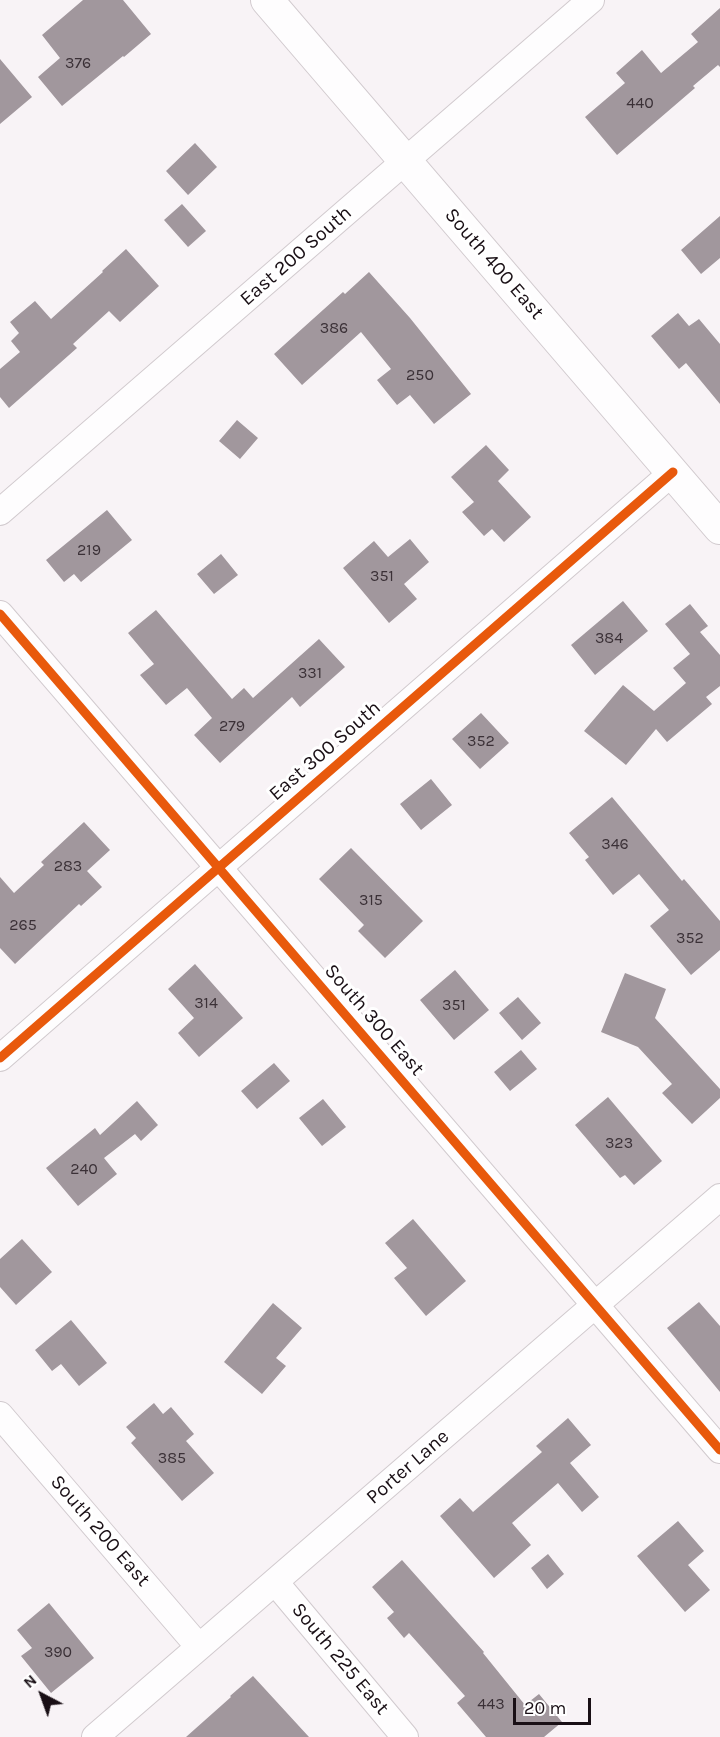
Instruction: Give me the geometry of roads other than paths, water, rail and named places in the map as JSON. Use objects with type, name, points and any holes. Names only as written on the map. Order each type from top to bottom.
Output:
[{"type":"street","name":"South 400 East","points":[[267,0],[720,528]]},
{"type":"street","name":"East 200 South","points":[[0,512],[591,0]]},
{"type":"street","name":"East 300 South","points":[[0,1058],[673,472]]},
{"type":"street","name":"South 300 East","points":[[0,614],[720,1450]]},
{"type":"street","name":"Porter Lane","points":[[95,1737],[720,1197]]},
{"type":"street","name":"South 200 East","points":[[0,1415],[199,1647]]},
{"type":"street","name":"South 225 East","points":[[275,1582],[405,1737]]}]
